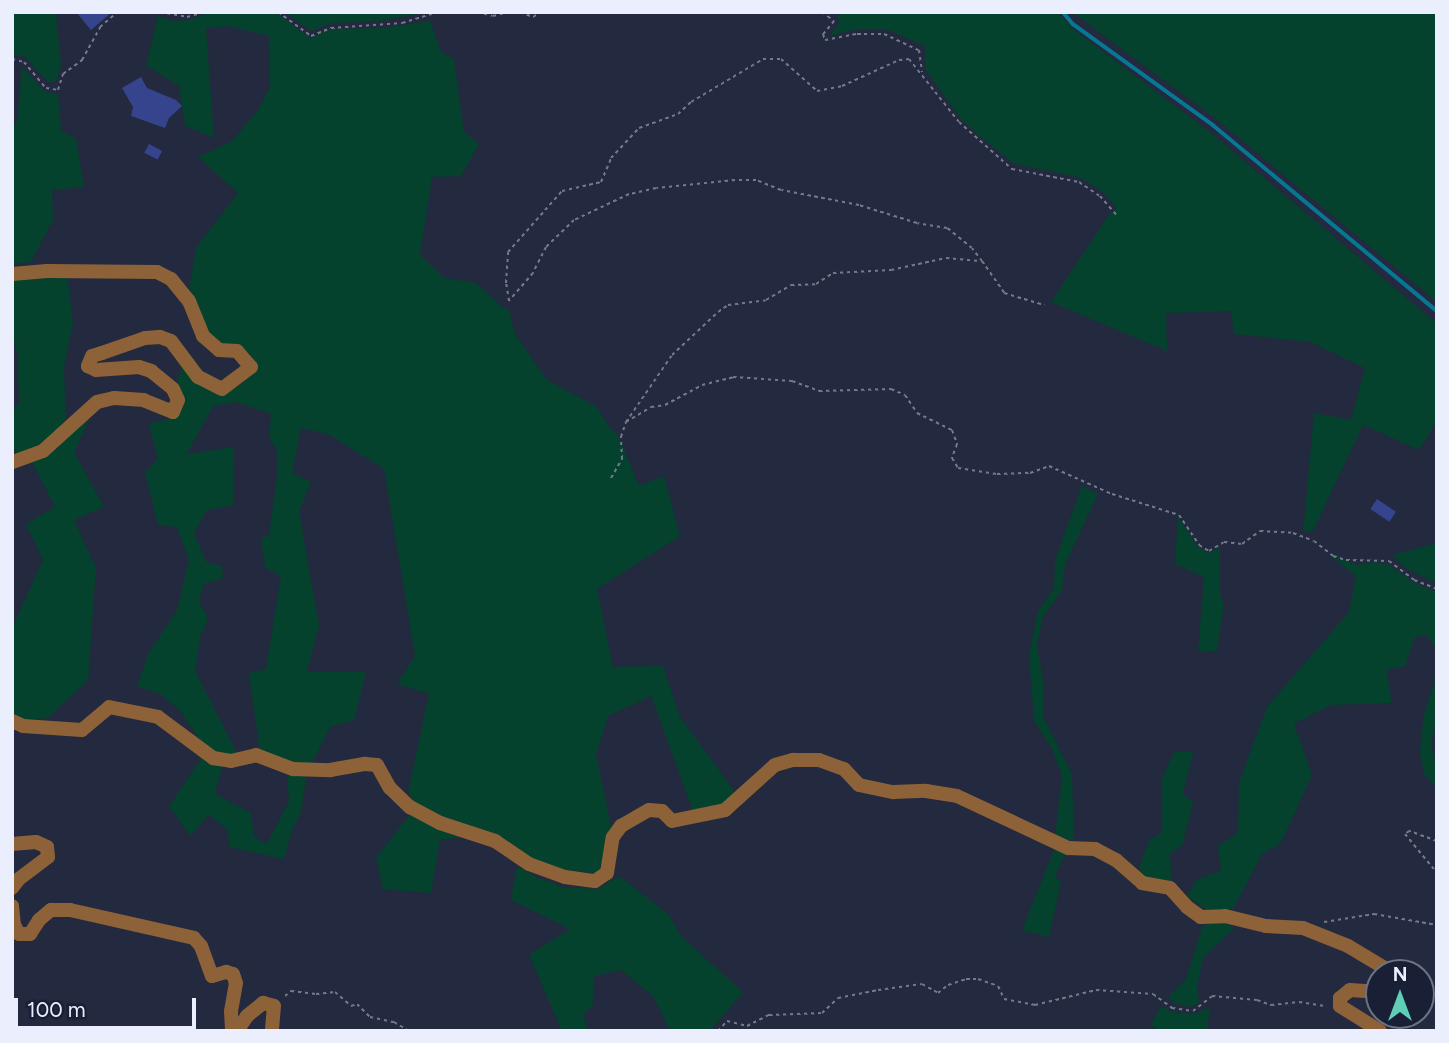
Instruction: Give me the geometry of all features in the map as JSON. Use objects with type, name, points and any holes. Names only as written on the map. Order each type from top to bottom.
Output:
[{"type":"street","points":[[12,274],[47,271],[157,272],[171,279],[189,301],[204,335],[219,350],[237,352],[251,367],[222,389],[198,377],[172,341],[160,337],[145,338],[102,352],[92,356],[89,366],[96,370],[139,368],[151,371],[173,389],[178,400],[173,412],[144,400],[114,398],[97,402],[43,451],[12,462]]},
{"type":"street","points":[[12,722],[23,726],[82,730],[109,707],[158,717],[213,758],[231,761],[256,755],[293,769],[330,770],[365,764],[377,765],[390,788],[410,807],[440,823],[495,841],[529,864],[565,877],[595,881],[607,873],[613,837],[621,826],[649,810],[662,811],[672,821],[725,810],[775,765],[793,760],[819,761],[844,769],[859,785],[893,792],[926,791],[957,796],[1068,848],[1095,849],[1116,860],[1142,883],[1170,888],[1187,907],[1201,917],[1225,916],[1266,926],[1303,928],[1348,946],[1370,959]]},
{"type":"street","points":[[12,844],[36,842],[47,847],[48,857],[18,880],[12,888]]},
{"type":"street","points":[[12,906],[14,925],[19,934],[30,934],[39,920],[51,910],[70,910],[194,938],[201,946],[212,976],[226,972],[233,974],[236,983],[231,1011],[234,1031]]},
{"type":"street","points":[[1365,991],[1350,990],[1340,998],[1340,1006],[1380,1031]]},
{"type":"street","points":[[234,1031],[262,1003],[274,1006],[272,1031]]},
{"type":"path","points":[[12,59],[24,62],[46,88],[58,90],[63,74],[82,60],[100,27],[117,12]]},
{"type":"path","points":[[160,12],[187,17],[205,12]]},
{"type":"path","points":[[278,12],[311,36],[331,27],[402,23],[438,12]]},
{"type":"path","points":[[477,12],[493,16],[509,12]]},
{"type":"path","points":[[520,12],[533,18],[541,12]]},
{"type":"path","points":[[822,12],[834,21],[823,34],[825,40],[857,34],[884,34],[919,50],[922,73]]},
{"type":"path","points":[[1044,305],[1004,293],[972,248],[947,228],[917,223],[859,205],[781,190],[756,180],[656,188],[629,194],[574,220],[546,247],[533,273],[509,301],[506,283],[508,252],[562,191],[601,182],[611,158],[639,128],[678,114],[691,102],[764,59],[781,59],[817,91],[842,86],[899,60],[909,59],[959,122],[1012,169],[1079,182],[1100,196],[1118,218]]},
{"type":"path","points":[[611,478],[622,459],[621,438],[626,422],[672,355],[728,305],[766,300],[791,285],[816,284],[833,273],[891,270],[946,258],[982,261]]},
{"type":"path","points":[[626,422],[651,407],[665,405],[702,385],[733,377],[792,381],[819,391],[891,389],[905,395],[917,413],[952,430],[957,444],[952,458],[958,468],[997,474],[1030,473],[1049,466],[1112,494],[1179,515],[1191,529],[1199,545],[1209,551],[1224,542],[1242,544],[1260,531],[1293,533],[1314,541],[1333,556],[1346,560],[1389,561],[1414,580],[1437,589]]},
{"type":"path","points":[[1437,841],[1409,831],[1405,834],[1437,873]]},
{"type":"path","points":[[1303,928],[1350,916],[1374,914],[1437,925]]},
{"type":"path","points":[[718,1031],[727,1021],[747,1026],[769,1015],[822,1013],[838,998],[878,990],[922,984],[938,993],[948,985],[966,979],[978,979],[998,986],[1004,999],[1035,1005],[1096,990],[1153,994],[1172,1008],[1193,1011],[1212,996],[1257,1000],[1271,1005],[1293,1005],[1299,1002],[1313,1007],[1340,1006]]},
{"type":"path","points":[[274,1006],[291,990],[316,994],[335,992],[351,1006],[357,1004],[370,1017],[394,1022],[409,1031]]},
{"type":"green space","points":[[12,12],[56,12],[61,66],[56,82],[48,82],[25,57],[12,54]]},
{"type":"green space","points":[[212,12],[275,12],[310,38],[331,29],[383,28],[430,21],[441,52],[454,59],[464,132],[479,144],[461,176],[432,177],[420,255],[444,278],[476,283],[509,310],[515,334],[547,380],[597,407],[610,429],[618,435],[639,486],[664,476],[680,536],[597,589],[613,667],[663,666],[680,717],[735,792],[724,804],[693,811],[651,696],[608,716],[596,754],[611,826],[600,869],[594,873],[566,870],[530,860],[415,803],[408,792],[429,694],[397,684],[415,656],[384,469],[328,434],[301,428],[292,473],[311,482],[299,512],[319,625],[307,672],[366,672],[354,720],[330,727],[311,765],[293,764],[260,753],[249,673],[266,669],[281,576],[265,568],[261,539],[269,535],[277,477],[277,452],[269,436],[271,414],[236,402],[213,406],[187,454],[234,447],[233,505],[207,510],[194,533],[206,562],[222,566],[223,578],[204,584],[199,601],[208,618],[200,638],[195,671],[238,755],[216,755],[199,739],[181,712],[161,694],[137,686],[148,654],[177,610],[189,560],[177,527],[158,525],[145,472],[158,459],[149,424],[174,417],[183,399],[177,381],[184,362],[222,394],[241,385],[256,367],[249,352],[221,342],[209,334],[189,289],[196,248],[238,193],[198,157],[232,141],[258,110],[270,87],[269,36],[228,26],[206,28],[214,138],[185,126],[179,86],[146,65],[158,16],[174,21],[188,20]]},
{"type":"green space","points":[[285,12],[429,12],[380,21],[331,23],[311,31]]},
{"type":"green space","points":[[842,12],[1057,12],[1074,30],[1210,132],[1437,324],[1437,421],[1419,450],[1363,425],[1313,531],[1303,532],[1314,413],[1351,420],[1365,368],[1310,342],[1233,334],[1232,311],[1166,313],[1167,351],[1051,302],[1108,216],[1117,208],[1103,192],[1081,178],[1013,163],[979,136],[960,118],[925,69],[925,46],[886,29],[856,29],[829,36],[840,22],[837,17]]},
{"type":"green space","points":[[1072,12],[1437,12],[1437,302],[1216,119]]},
{"type":"green space","points":[[22,67],[45,92],[58,94],[61,131],[76,138],[84,187],[52,190],[53,220],[31,262],[14,264],[12,128],[17,121]]},
{"type":"green space","points":[[67,274],[73,322],[64,368],[66,425],[42,447],[16,454],[12,444],[12,414],[19,401],[17,351],[12,337],[12,280]]},
{"type":"green space","points":[[92,414],[74,452],[104,507],[74,520],[96,568],[88,680],[48,718],[24,720],[12,714],[12,628],[43,560],[26,524],[55,507],[32,462]]},
{"type":"green space","points":[[1082,486],[1098,494],[1065,565],[1062,590],[1043,617],[1037,644],[1043,680],[1043,716],[1072,774],[1074,840],[1065,840],[1055,835],[1062,776],[1052,749],[1034,721],[1029,655],[1038,611],[1054,588],[1055,560]]},
{"type":"green space","points":[[1178,517],[1198,547],[1210,553],[1220,546],[1220,593],[1224,604],[1217,651],[1198,652],[1204,577],[1175,564]]},
{"type":"green space","points":[[1437,543],[1437,584],[1404,567],[1393,555]]},
{"type":"green space","points":[[1335,554],[1355,565],[1374,562],[1389,565],[1413,582],[1437,592],[1437,648],[1426,635],[1415,637],[1405,666],[1386,670],[1392,703],[1331,705],[1294,724],[1312,775],[1281,843],[1262,854],[1233,909],[1206,910],[1187,896],[1197,880],[1221,870],[1218,846],[1238,833],[1239,783],[1267,707],[1349,612],[1356,576],[1332,557]]},
{"type":"green space","points":[[1437,674],[1437,716],[1431,744],[1437,770],[1437,789],[1424,774],[1420,752],[1424,714]]},
{"type":"green space","points":[[1175,751],[1193,752],[1183,794],[1193,802],[1183,844],[1170,854],[1171,881],[1146,879],[1139,868],[1149,841],[1161,833],[1162,778]]},
{"type":"green space","points":[[203,756],[222,766],[215,794],[251,813],[254,837],[267,844],[289,801],[287,772],[307,774],[301,812],[292,830],[284,859],[229,847],[228,830],[209,815],[190,836],[169,806]]},
{"type":"green space","points":[[411,813],[465,837],[440,840],[431,893],[383,889],[376,858]]},
{"type":"green space","points":[[1055,848],[1066,853],[1055,876],[1061,882],[1049,937],[1022,930]]},
{"type":"green space","points":[[517,866],[536,877],[564,887],[598,889],[619,876],[669,915],[681,936],[743,992],[710,1031],[670,1031],[653,996],[621,970],[594,976],[593,1005],[583,1014],[588,1031],[562,1031],[529,955],[570,929],[511,900]]},
{"type":"green space","points":[[1225,923],[1234,928],[1203,958],[1197,986],[1199,1003],[1191,1007],[1173,1003],[1169,996],[1186,979],[1203,925]]},
{"type":"green space","points":[[1162,1006],[1172,1012],[1194,1014],[1210,1007],[1207,1031],[1161,1031],[1150,1025]]},
{"type":"building","points":[[76,12],[112,12],[91,30]]},
{"type":"building","points":[[141,77],[147,88],[176,100],[182,106],[169,118],[165,128],[131,116],[133,107],[122,88]]},
{"type":"building","points":[[149,144],[162,151],[158,160],[144,153]]},
{"type":"building","points":[[1377,499],[1396,512],[1389,522],[1370,509]]},
{"type":"waterway","points":[[1063,12],[1073,24],[1213,125],[1437,311]]}]
